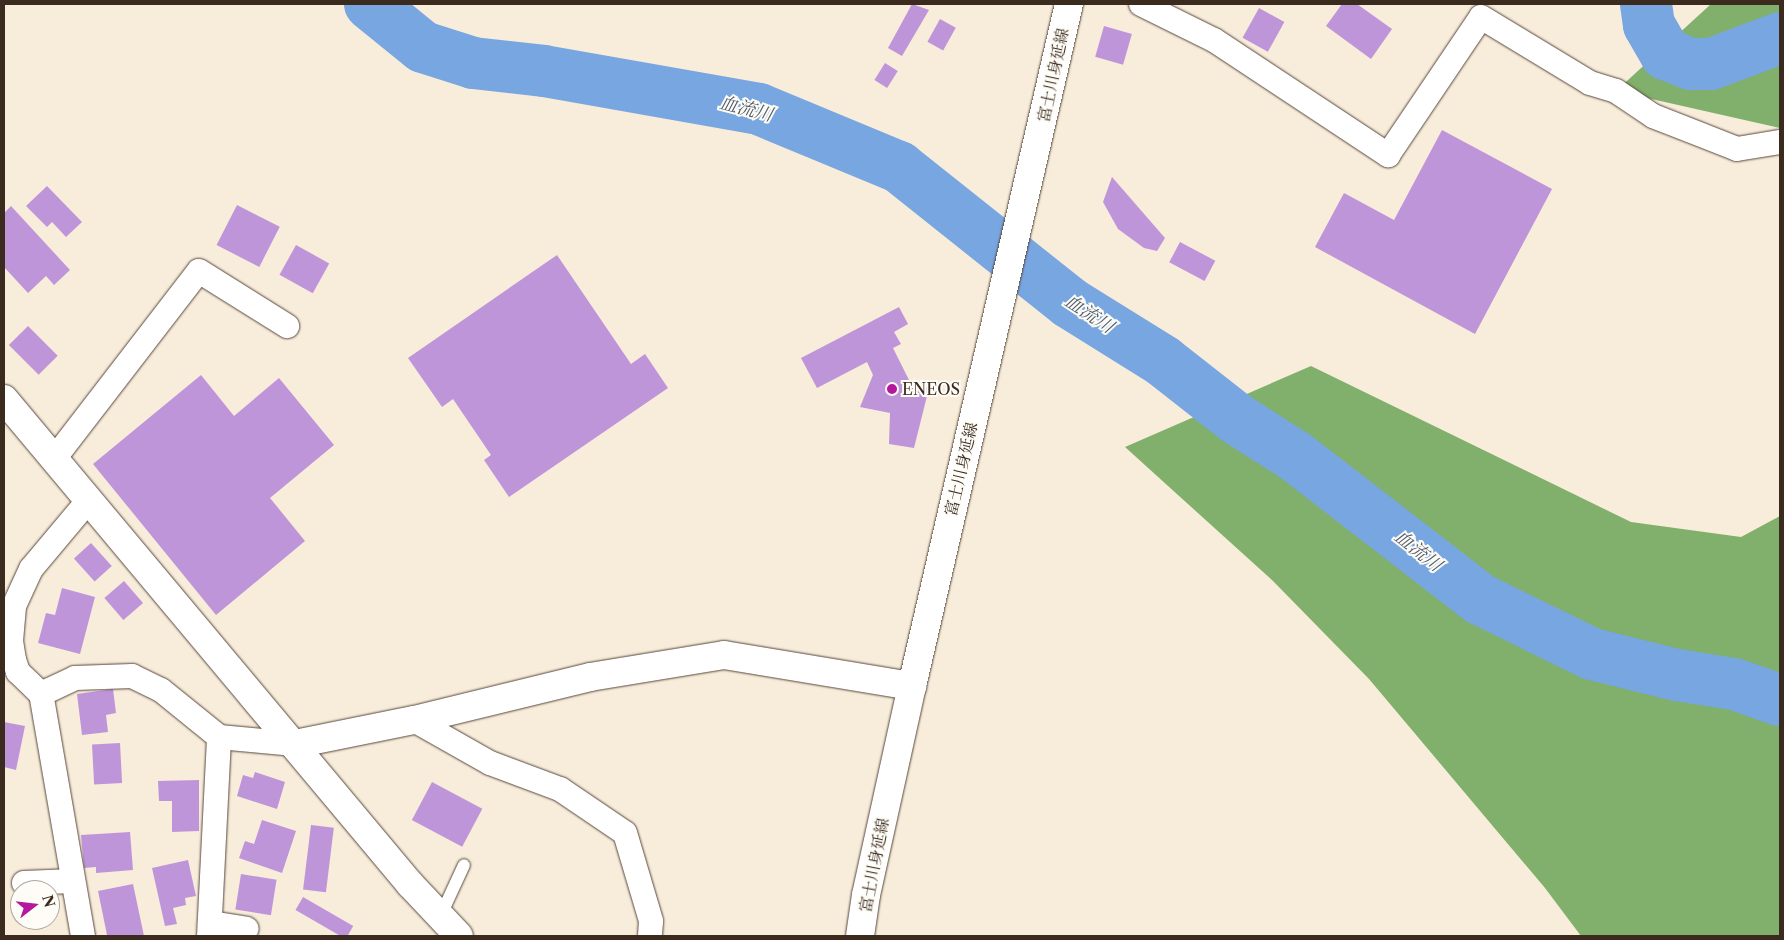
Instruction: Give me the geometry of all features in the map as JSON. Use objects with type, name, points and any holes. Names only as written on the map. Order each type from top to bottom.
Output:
[{"type":"street","name":"富士川身延線","points":[[860,936],[866,895],[912,686],[993,329],[1025,203],[1069,4]]},
{"type":"street","points":[[1141,4],[1214,40],[1388,155],[1481,17],[1590,83],[1616,91],[1653,116],[1737,149],[1780,142]]},
{"type":"street","points":[[54,459],[199,271],[287,326]]},
{"type":"street","points":[[4,399],[440,917],[459,936]]},
{"type":"street","points":[[83,936],[41,694],[18,672],[11,641],[14,606],[31,569],[88,501]]},
{"type":"street","points":[[41,694],[75,678],[132,676],[161,690],[219,737],[295,744],[414,720],[590,678],[724,655],[912,686]]},
{"type":"street","points":[[414,720],[490,763],[560,789],[625,833],[651,921],[650,936]]},
{"type":"street","points":[[219,737],[209,930],[247,929]]},
{"type":"street","points":[[60,882],[73,881]]},
{"type":"lane","points":[[440,917],[464,865]]},
{"type":"green space","points":[[1711,4],[1780,4],[1780,128],[1616,91]]},
{"type":"green space","points":[[1311,366],[1631,522],[1741,537],[1780,516],[1780,936],[1581,936],[1545,888],[1369,679],[1273,581],[1125,447]]},
{"type":"building","points":[[912,4],[929,10],[902,56],[888,48]]},
{"type":"building","points":[[1342,4],[1357,4],[1392,29],[1371,59],[1326,26]]},
{"type":"building","points":[[1259,8],[1284,22],[1268,52],[1243,38]]},
{"type":"building","points":[[940,19],[956,28],[943,50],[927,42]]},
{"type":"building","points":[[1104,26],[1132,34],[1123,65],[1095,57]]},
{"type":"building","points":[[885,63],[898,71],[887,88],[874,80]]},
{"type":"building","points":[[1442,130],[1552,189],[1475,334],[1315,247],[1344,193],[1394,220]]},
{"type":"building","points":[[1112,177],[1165,238],[1157,251],[1144,248],[1118,229],[1103,202]]},
{"type":"building","points":[[47,186],[82,222],[66,237],[52,222],[47,227],[26,206]]},
{"type":"building","points":[[237,205],[280,227],[259,267],[217,245]]},
{"type":"building","points":[[11,206],[70,270],[54,285],[46,276],[28,293],[4,267],[4,213]]},
{"type":"building","points":[[1180,242],[1215,261],[1205,281],[1169,262]]},
{"type":"building","points":[[296,245],[329,263],[313,293],[280,275]]},
{"type":"building","points":[[557,255],[631,364],[645,354],[668,388],[509,497],[484,460],[491,455],[453,399],[442,407],[408,358]]},
{"type":"building","points":[[899,307],[908,324],[894,332],[901,344],[893,348],[909,380],[929,388],[914,448],[889,444],[890,413],[860,407],[873,375],[867,362],[817,388],[801,358]]},
{"type":"building","points":[[28,326],[58,356],[39,375],[9,345]]},
{"type":"building","points":[[201,375],[234,416],[279,378],[334,445],[270,498],[305,541],[216,615],[93,464]]},
{"type":"building","points":[[91,543],[112,566],[95,581],[74,558]]},
{"type":"building","points":[[124,581],[143,603],[123,620],[104,598]]},
{"type":"building","points":[[62,588],[95,597],[80,654],[38,643],[46,613],[55,615]]},
{"type":"building","points":[[113,689],[116,713],[106,715],[108,732],[82,735],[77,694]]},
{"type":"building","points":[[4,722],[25,726],[16,770],[4,767]]},
{"type":"building","points":[[120,743],[122,783],[94,784],[92,744]]},
{"type":"building","points":[[255,772],[285,782],[277,809],[237,796],[243,775],[253,778]]},
{"type":"building","points":[[199,780],[199,831],[172,832],[172,801],[159,801],[158,781]]},
{"type":"building","points":[[432,782],[482,809],[462,847],[412,820]]},
{"type":"building","points":[[262,820],[296,831],[282,873],[239,858],[245,841],[254,844]]},
{"type":"building","points":[[311,825],[334,828],[326,892],[303,890]]},
{"type":"building","points":[[130,832],[133,870],[96,873],[96,867],[84,868],[81,835]]},
{"type":"building","points":[[188,860],[196,896],[185,898],[186,905],[173,908],[177,924],[165,926],[152,868]]},
{"type":"building","points":[[241,874],[277,880],[271,915],[235,910]]},
{"type":"building","points":[[133,884],[144,936],[107,935],[98,891]]},
{"type":"building","points":[[303,897],[353,926],[347,936],[341,936],[296,910]]},
{"type":"waterway","name":"血流川","points":[[370,4],[423,47],[473,63],[544,71],[759,109],[899,167],[1070,303],[1163,361],[1237,419],[1295,456],[1480,599],[1592,654],[1677,675],[1734,684],[1780,700]]},
{"type":"waterway","points":[[1646,4],[1649,25],[1666,54],[1691,64],[1711,64],[1780,38]]},
{"type":"place","name":"ENEOS","points":[[892,389]]}]
